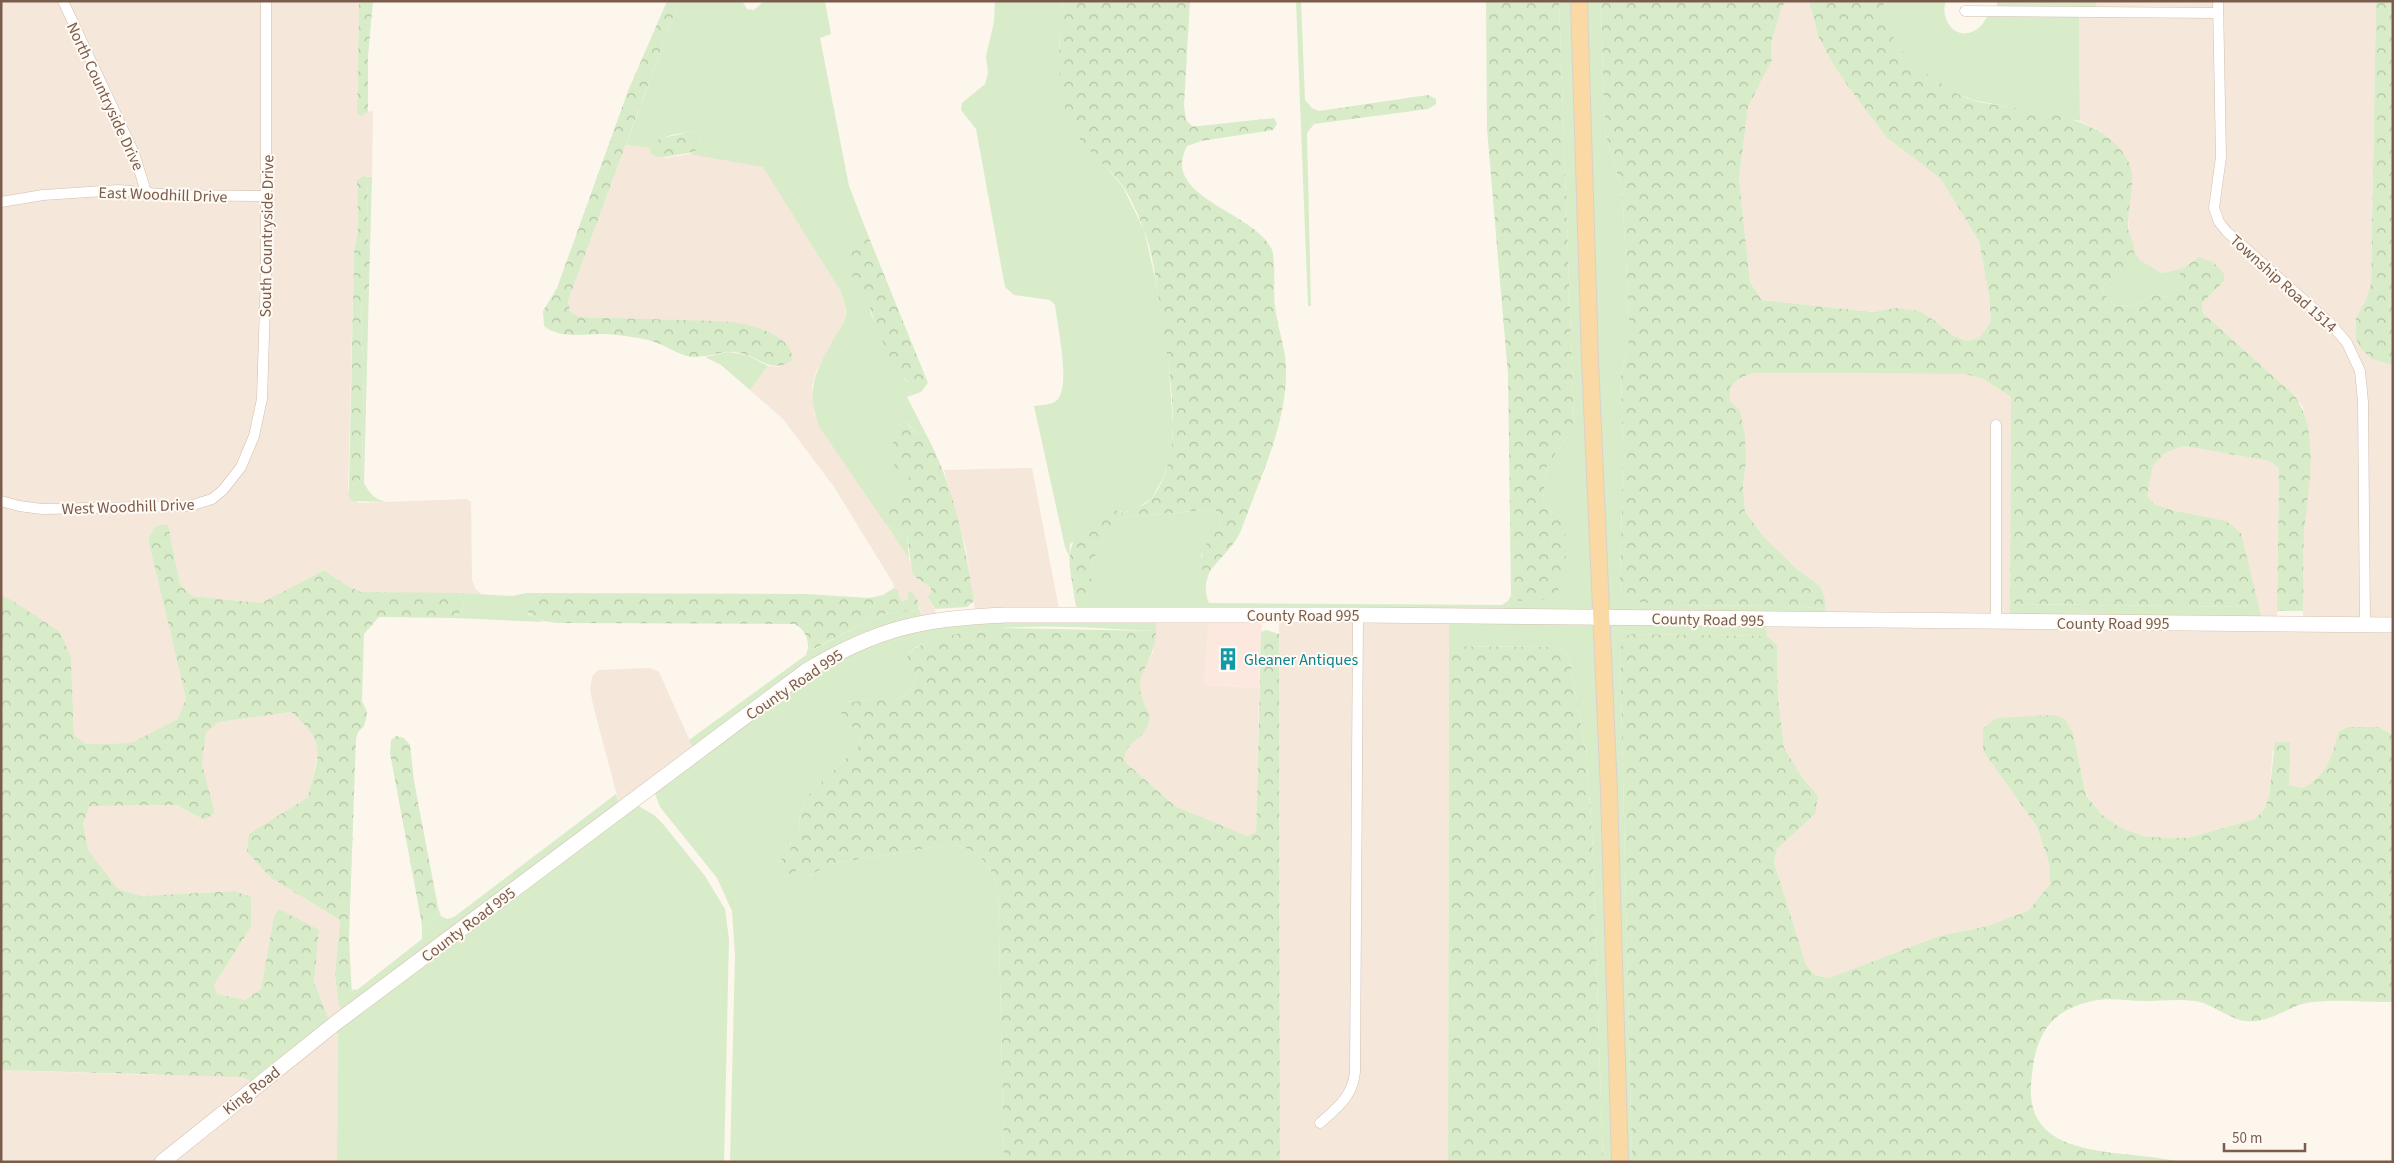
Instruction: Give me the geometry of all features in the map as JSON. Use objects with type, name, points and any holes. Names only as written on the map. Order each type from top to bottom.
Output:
[{"type":"main road","points":[[1578,1],[1600,618],[1609,792],[1620,1162]]},
{"type":"street","name":"North Countryside Drive","points":[[63,1],[134,153],[146,192]]},
{"type":"street","name":"South Countryside Drive","points":[[241,467],[254,436],[262,398],[266,273],[264,196],[268,128],[266,1]]},
{"type":"street","name":"Township Road 1514","points":[[2218,1],[2221,157],[2214,200],[2215,215],[2227,232],[2330,323],[2347,344],[2360,370],[2363,402],[2365,625]]},
{"type":"street","points":[[1965,10],[2218,13]]},
{"type":"street","name":"East Woodhill Drive","points":[[1,202],[24,196],[112,190],[198,196],[264,196]]},
{"type":"street","points":[[1996,424],[1996,622]]},
{"type":"street","name":"West Woodhill Drive","points":[[1,501],[42,509],[190,506],[212,499],[223,490],[241,467]]},
{"type":"street","name":"County Road 995","points":[[340,1019],[806,671],[856,643],[882,632],[931,620],[975,616],[1358,615],[2393,625]]},
{"type":"street","points":[[1320,1123],[1347,1097],[1352,1089],[1355,1072],[1358,615]]},
{"type":"street","name":"King Road","points":[[162,1162],[340,1019]]},
{"type":"shaded area","points":[[1,1],[359,1],[357,113],[373,111],[372,177],[363,176],[357,180],[358,231],[354,251],[348,495],[359,503],[466,499],[471,502],[472,580],[475,588],[481,594],[361,592],[346,585],[324,570],[261,603],[192,596],[180,584],[168,524],[155,526],[148,539],[186,699],[179,719],[131,743],[86,744],[74,735],[71,658],[10,599],[1,596]]},
{"type":"shaded area","points":[[1787,1],[1809,1],[1818,36],[1834,66],[1850,89],[1887,138],[1940,178],[1979,241],[1989,296],[1991,321],[1979,338],[1967,341],[1952,335],[1935,321],[1896,308],[1874,312],[1762,300],[1750,282],[1739,180],[1748,107],[1772,60],[1771,43],[1782,6]]},
{"type":"shaded area","points":[[2096,1],[2376,1],[2371,284],[2367,300],[2356,318],[2393,365],[2393,620],[2303,619],[2304,535],[2311,449],[2303,407],[2294,395],[2203,313],[2202,303],[2224,281],[2199,257],[2183,268],[2162,273],[2140,260],[2134,250],[2129,234],[2128,213],[2131,188],[2100,131],[2080,121],[2079,7],[2096,7]]},
{"type":"shaded area","points":[[626,145],[650,148],[650,153],[666,158],[689,154],[763,166],[840,290],[845,304],[846,318],[816,372],[812,386],[814,414],[909,559],[915,577],[931,588],[931,593],[927,596],[937,614],[922,617],[918,601],[908,597],[905,601],[900,600],[898,590],[894,588],[893,583],[834,487],[783,419],[750,390],[768,366],[780,367],[751,326],[707,321],[580,317],[570,312],[568,301]]},
{"type":"shaded area","points":[[1751,373],[1965,374],[1983,379],[2011,397],[2010,617],[1825,615],[1820,586],[1798,570],[1764,537],[1745,512],[1743,485],[1746,463],[1740,411],[1730,400],[1730,387],[1740,378]]},
{"type":"shaded area","points":[[2184,446],[2269,461],[2279,468],[2277,618],[2261,618],[2241,533],[2154,504],[2147,495],[2153,466],[2165,453]]},
{"type":"shaded area","points":[[1032,468],[1059,609],[975,611],[966,549],[944,470]]},
{"type":"shaded area","points":[[1156,621],[1209,622],[1204,685],[1259,688],[1256,834],[1247,836],[1175,806],[1125,762],[1124,755],[1127,747],[1140,736],[1150,715],[1142,702],[1139,689],[1140,676],[1153,652]]},
{"type":"shaded area","points":[[1262,621],[1259,688],[1204,685],[1209,622]]},
{"type":"shaded area","points":[[1279,621],[1449,622],[1448,1162],[1280,1162]]},
{"type":"shaded area","points":[[1766,626],[2393,631],[2393,735],[2379,727],[2346,727],[2338,732],[2335,750],[2326,770],[2316,782],[2303,788],[2289,785],[2273,749],[2269,796],[2265,808],[2255,819],[2187,838],[2148,837],[2121,828],[2101,814],[2086,794],[2073,733],[2065,719],[1983,751],[2037,827],[2050,866],[2050,884],[2029,910],[1988,926],[1939,936],[1829,978],[1815,975],[1806,965],[1774,862],[1777,849],[1814,814],[1818,796],[1802,777],[1784,748],[1778,697],[1777,645],[1767,636]]},
{"type":"shaded area","points":[[650,668],[659,672],[693,748],[619,803],[593,705],[590,689],[592,677],[598,670]]},
{"type":"shaded area","points":[[291,712],[312,730],[319,748],[308,797],[249,834],[314,903],[340,920],[335,976],[339,1005],[342,1012],[338,1029],[337,1162],[1,1162],[1,1070],[154,1075],[314,983],[319,930],[274,916],[261,989],[245,1000],[216,994],[214,985],[251,927],[234,891],[141,896],[117,889],[88,850],[83,823],[90,806],[177,805],[204,820],[215,813],[202,764],[206,731],[219,722]]},
{"type":"green space","points":[[359,1],[373,1],[368,56],[368,112],[361,116],[357,113]]},
{"type":"green space","points":[[667,1],[679,1],[568,301],[570,312],[580,317],[718,321],[752,326],[772,334],[789,347],[792,353],[792,360],[785,364],[778,366],[766,364],[747,355],[733,352],[700,357],[687,356],[653,341],[607,334],[574,335],[558,333],[544,326],[543,311],[557,288],[628,91]]},
{"type":"green space","points":[[679,1],[742,1],[747,9],[754,10],[764,1],[825,1],[831,34],[820,38],[849,186],[870,240],[865,238],[853,278],[869,302],[871,314],[896,365],[905,380],[921,392],[907,397],[926,434],[915,432],[907,423],[901,423],[896,435],[894,452],[900,469],[909,476],[909,491],[885,514],[883,520],[820,428],[815,415],[813,402],[814,381],[822,360],[846,316],[846,309],[840,290],[763,167],[689,154],[699,146],[699,133],[672,135],[660,140],[650,148],[626,145]]},
{"type":"green space","points":[[995,1],[1063,1],[1059,45],[1073,128],[1123,187],[1144,230],[1156,282],[1168,357],[1173,425],[1171,454],[1163,478],[1152,498],[1139,507],[1123,513],[1120,511],[1070,544],[1069,556],[1065,547],[1034,406],[1054,402],[1061,394],[1063,370],[1055,305],[1050,300],[1014,295],[1005,287],[976,129],[961,110],[962,103],[985,84],[988,73],[986,56],[994,22]]},
{"type":"green space","points":[[1063,1],[1190,1],[1184,105],[1186,120],[1192,126],[1199,126],[1274,118],[1277,124],[1273,130],[1201,141],[1187,146],[1182,164],[1186,179],[1198,192],[1263,237],[1272,250],[1273,255],[1275,306],[1286,366],[1285,387],[1282,409],[1271,451],[1240,533],[1210,571],[1203,571],[1201,558],[1203,552],[1221,522],[1217,511],[1204,510],[1120,518],[1106,535],[1098,549],[1091,571],[1091,591],[1088,602],[1075,602],[1070,565],[1072,546],[1084,529],[1106,512],[1115,510],[1123,513],[1143,505],[1153,497],[1162,481],[1168,462],[1173,434],[1173,411],[1156,284],[1144,230],[1135,207],[1123,186],[1084,144],[1073,128],[1067,114],[1060,83],[1059,66]]},
{"type":"green space","points":[[1296,1],[1301,1],[1305,100],[1312,108],[1319,111],[1312,118],[1311,122],[1314,124],[1307,133],[1311,306],[1308,306]]},
{"type":"green space","points":[[1486,1],[1559,1],[1574,422],[1568,436],[1547,466],[1543,499],[1549,510],[1563,519],[1566,548],[1562,582],[1553,596],[1537,601],[1519,601],[1511,595],[1508,375],[1487,129]]},
{"type":"green space","points":[[1559,1],[1577,1],[1594,611],[1077,609],[1075,602],[1088,602],[1090,598],[1091,571],[1095,556],[1106,535],[1120,518],[1204,510],[1217,511],[1221,522],[1201,555],[1203,571],[1210,571],[1206,587],[1209,603],[1502,605],[1508,601],[1511,595],[1519,601],[1563,519],[1549,510],[1543,499],[1547,466],[1568,436],[1574,422]]},
{"type":"green space","points":[[1581,1],[1601,1],[1606,135],[1622,189],[1629,341],[1621,375],[1623,454],[1620,582],[1622,595],[1666,605],[1795,606],[1825,609],[1825,615],[1605,612]]},
{"type":"green space","points":[[1601,1],[1787,1],[1782,6],[1771,43],[1772,60],[1748,107],[1739,179],[1750,282],[1762,300],[1873,312],[1896,308],[1919,311],[1952,335],[1967,341],[1979,338],[1991,321],[1989,296],[1979,241],[1940,178],[1887,138],[1850,89],[1834,66],[1818,36],[1809,1],[1883,1],[1888,25],[1903,52],[1919,68],[1951,90],[1975,101],[2060,116],[2100,132],[2116,144],[2131,168],[2132,185],[2128,228],[2134,250],[2128,267],[2103,285],[2102,292],[2116,306],[2135,305],[2154,295],[2167,297],[2173,290],[2183,268],[2199,257],[2214,263],[2224,274],[2224,281],[2202,303],[2203,313],[2294,395],[2303,410],[2308,426],[2311,462],[2304,534],[2303,611],[2277,611],[2279,468],[2269,461],[2184,446],[2165,453],[2153,466],[2147,495],[2154,504],[2175,511],[2226,521],[2241,533],[2259,607],[2010,604],[2011,397],[1983,379],[1965,374],[1752,373],[1740,378],[1730,387],[1730,400],[1740,411],[1745,436],[1746,463],[1743,485],[1745,512],[1764,537],[1798,570],[1820,586],[1825,599],[1825,609],[1795,606],[1666,605],[1628,601],[1622,595],[1620,582],[1623,454],[1621,375],[1629,341],[1629,314],[1622,189],[1606,135]]},
{"type":"green space","points":[[1883,1],[1946,1],[1944,8],[1947,21],[1950,26],[1961,33],[1976,30],[1988,16],[2079,16],[2080,121],[1973,100],[1950,91],[1911,63],[1893,39],[1885,18]]},
{"type":"green space","points":[[1997,1],[2096,1],[2096,7],[1997,6]]},
{"type":"green space","points":[[2376,1],[2393,1],[2393,365],[2372,359],[2362,350],[2356,339],[2356,318],[2366,300],[2371,284]]},
{"type":"green space","points":[[1428,95],[1436,99],[1436,104],[1428,109],[1314,124],[1311,122],[1311,118],[1319,111]]},
{"type":"green space","points":[[689,132],[699,133],[700,145],[695,151],[663,157],[650,153],[650,148],[656,141]]},
{"type":"green space","points":[[363,176],[368,177],[367,233],[370,249],[369,287],[362,298],[361,335],[364,362],[362,476],[359,482],[349,487],[354,251],[358,231],[357,180]]},
{"type":"green space","points":[[368,177],[372,177],[370,249],[367,233]]},
{"type":"green space","points":[[865,238],[870,240],[928,383],[921,392],[903,377],[895,366],[882,340],[868,300],[853,278],[851,254],[856,244]]},
{"type":"green space","points":[[2134,250],[2140,260],[2162,273],[2183,268],[2173,290],[2167,297],[2154,295],[2135,305],[2116,306],[2102,292],[2103,285],[2123,271]]},
{"type":"green space","points":[[369,287],[364,483],[373,496],[386,502],[352,501],[348,495],[349,487],[359,482],[362,476],[364,362],[361,335],[362,298]]},
{"type":"green space","points":[[728,352],[747,355],[768,366],[750,390],[721,365],[705,357]]},
{"type":"green space","points":[[904,421],[915,432],[926,434],[944,474],[967,558],[974,601],[967,607],[935,609],[927,596],[931,593],[931,588],[915,577],[912,571],[907,535],[899,530],[888,527],[883,520],[884,514],[909,491],[909,476],[896,468],[892,458],[895,436],[900,424]]},
{"type":"green space","points":[[168,524],[180,584],[192,596],[261,603],[324,570],[346,585],[361,592],[460,593],[464,608],[454,618],[379,617],[364,634],[362,701],[367,712],[364,726],[358,732],[356,739],[349,938],[352,995],[339,1005],[335,976],[340,920],[270,877],[247,852],[249,834],[308,797],[317,759],[316,741],[303,723],[291,712],[219,722],[206,732],[202,764],[215,813],[204,820],[177,805],[90,806],[83,823],[88,850],[118,889],[141,896],[234,891],[251,897],[251,927],[214,985],[217,994],[245,1000],[261,989],[274,916],[279,909],[319,930],[314,983],[327,1015],[253,1072],[242,1077],[1,1070],[1,596],[10,599],[60,632],[71,658],[74,735],[86,744],[131,743],[178,719],[186,699],[148,539],[155,526]]},
{"type":"green space","points":[[888,527],[899,530],[907,535],[909,559]]},
{"type":"green space","points":[[894,588],[898,590],[902,601],[907,600],[908,593],[912,592],[918,601],[919,608],[917,610],[884,614],[812,650],[808,648],[805,634],[795,624],[559,623],[535,618],[524,607],[529,599],[544,593],[806,594],[869,598],[883,595]]},
{"type":"green space","points":[[460,593],[512,596],[526,593],[544,593],[529,599],[528,614],[544,622],[454,618],[464,608]]},
{"type":"green space","points":[[2010,604],[2259,607],[2261,618],[2010,617]]},
{"type":"green space","points":[[919,608],[922,617],[901,622],[693,748],[689,740],[806,655],[808,648],[813,650],[884,614],[917,610]]},
{"type":"green space","points":[[1156,621],[1156,631],[1045,626],[990,629],[936,640],[912,650],[908,660],[916,677],[905,696],[895,700],[845,702],[848,726],[857,728],[860,732],[859,746],[806,797],[799,815],[800,830],[791,840],[790,854],[780,860],[779,863],[778,878],[788,876],[799,869],[809,876],[830,864],[946,845],[956,845],[972,851],[985,862],[998,886],[1004,1162],[730,1162],[735,955],[732,911],[717,878],[660,807],[654,791],[807,678],[844,655],[910,631],[985,622]]},
{"type":"green space","points":[[1449,622],[1594,623],[1601,751],[1614,1162],[1603,1162],[1592,831],[1586,753],[1569,656],[1559,647],[1449,646]]},
{"type":"green space","points":[[1606,623],[1766,626],[1767,636],[1633,634],[1620,650],[1632,1162],[1626,1162]]},
{"type":"green space","points":[[1000,628],[1156,631],[1151,654],[1143,672],[1140,690],[1150,715],[1149,723],[1141,736],[1126,751],[1125,762],[1175,806],[1247,836],[1256,833],[1261,632],[1266,630],[1279,634],[1280,1162],[1004,1162],[998,886],[985,862],[972,851],[956,845],[946,845],[830,864],[809,876],[799,869],[788,876],[778,878],[780,860],[790,854],[791,840],[800,830],[799,815],[806,797],[859,746],[860,732],[857,728],[848,726],[842,721],[841,707],[845,702],[895,700],[905,696],[916,677],[907,660],[910,653],[919,646],[947,636]]},
{"type":"green space","points":[[1633,634],[1767,636],[1777,645],[1778,697],[1784,748],[1802,777],[1818,796],[1815,814],[1777,849],[1774,862],[1806,965],[1815,975],[1829,978],[1939,936],[1988,926],[2029,910],[2050,884],[2050,866],[2037,827],[1983,751],[1983,729],[1996,718],[2053,715],[2065,719],[2073,733],[2086,795],[2101,814],[2121,828],[2148,837],[2187,838],[2255,819],[2265,808],[2269,796],[2275,742],[2290,742],[2289,785],[2303,788],[2323,772],[2334,750],[2338,732],[2347,727],[2379,727],[2393,735],[2393,1002],[2313,1002],[2296,1006],[2264,1020],[2245,1021],[2200,1002],[2103,999],[2080,1004],[2055,1019],[2046,1029],[2035,1054],[2031,1086],[2034,1111],[2045,1128],[2062,1140],[2083,1148],[2180,1162],[1632,1162],[1620,650],[1625,636]]},
{"type":"green space","points":[[1449,646],[1559,647],[1569,656],[1586,753],[1592,831],[1603,1162],[1448,1162]]},
{"type":"green space","points":[[396,736],[404,738],[410,745],[414,781],[438,907],[437,917],[427,926],[422,925],[390,753],[391,740]]},
{"type":"green space","points":[[616,794],[619,803],[342,1012],[339,1005],[351,995],[353,989],[357,990],[422,939],[422,925],[427,926],[437,917],[438,907],[441,916],[447,919],[454,917]]},
{"type":"green space","points":[[635,804],[654,815],[663,824],[705,876],[725,909],[729,939],[724,1162],[337,1162],[338,1029]]},
{"type":"green space","points":[[327,1015],[330,1022],[253,1082],[242,1077],[253,1072]]},
{"type":"place","name":"Gleaner Antiques","points":[[1228,659]]}]
